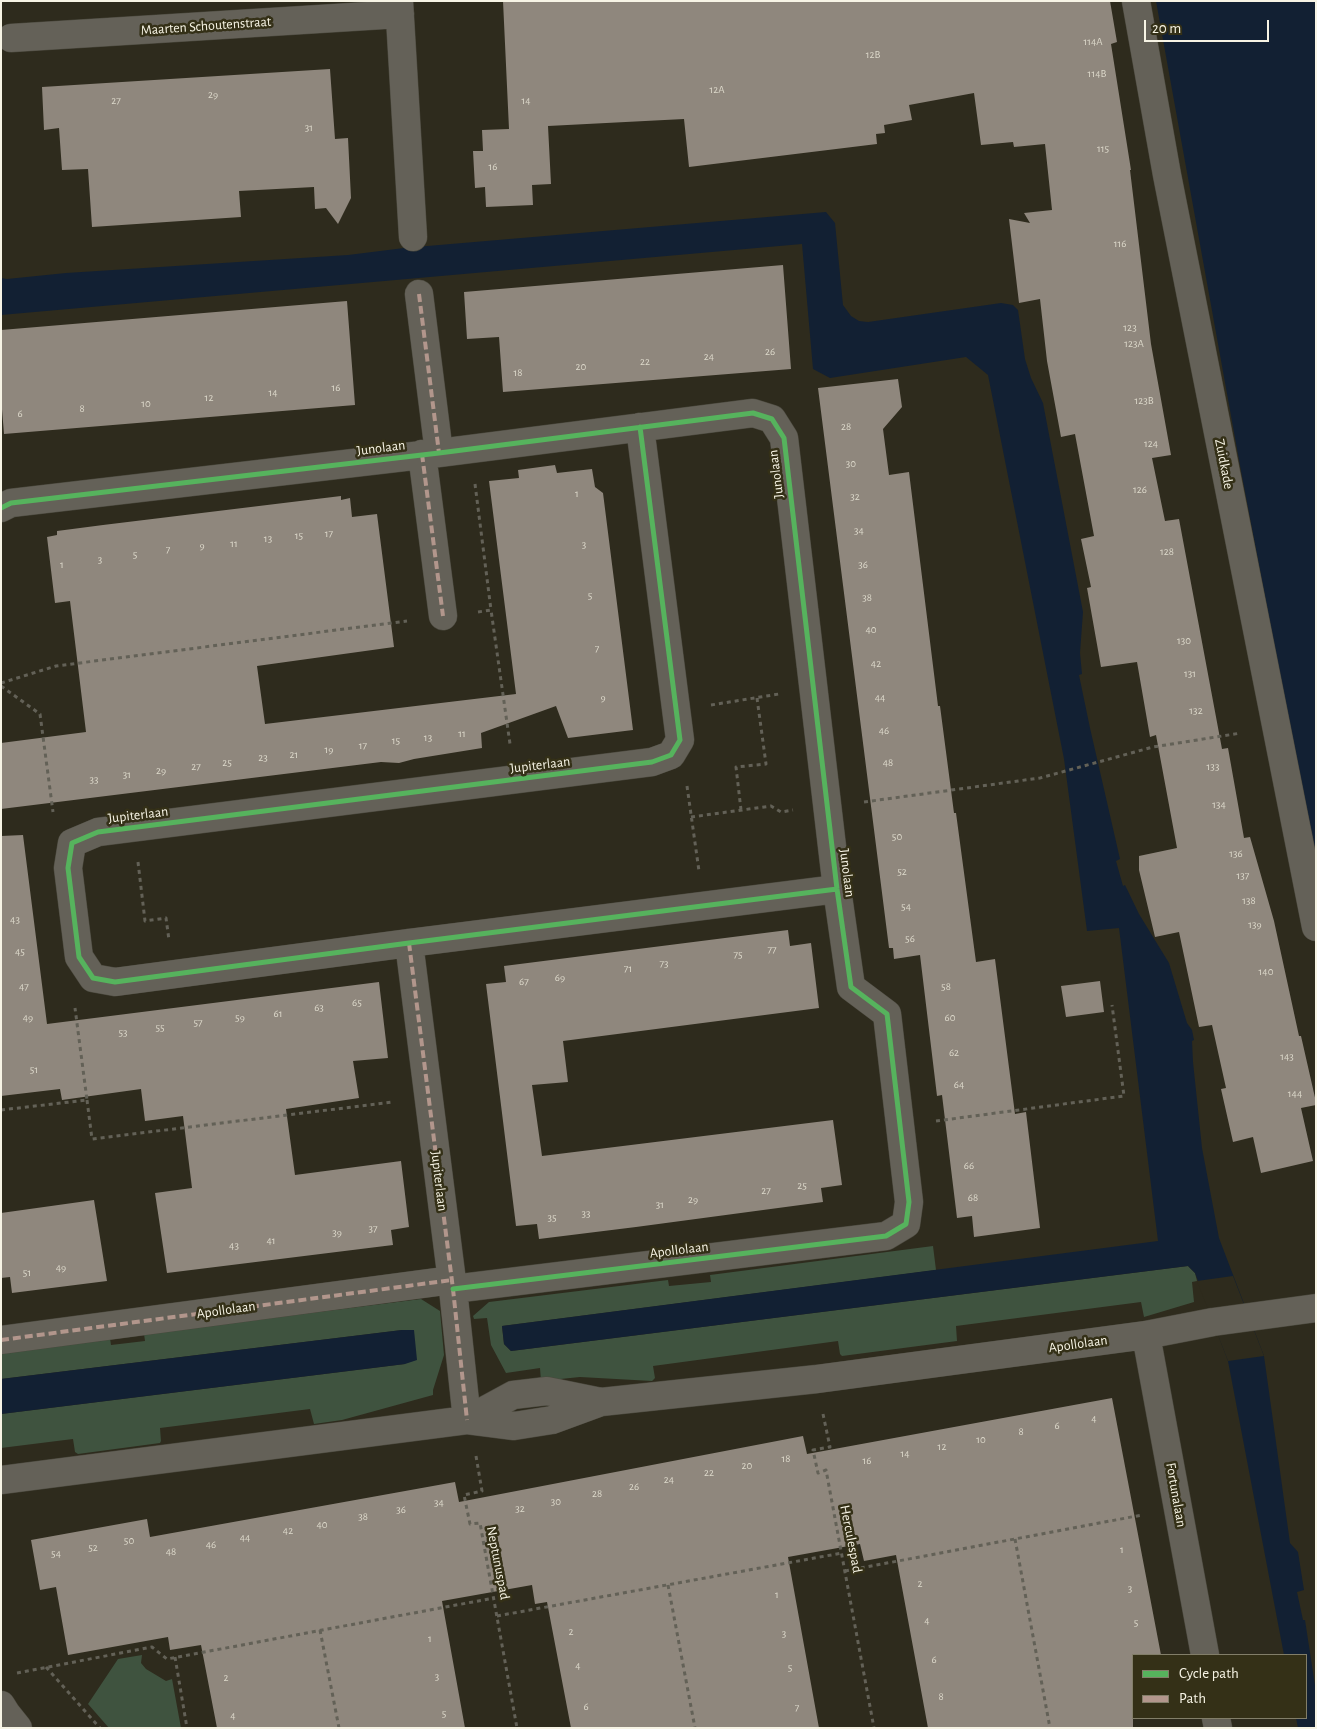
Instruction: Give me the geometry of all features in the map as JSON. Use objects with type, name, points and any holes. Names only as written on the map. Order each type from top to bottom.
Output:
[{"type":"street","name":"Zuidkade","points":[[1136,1],[1167,175],[1316,927]]},
{"type":"street","name":"Maarten Schoutenstraat","points":[[11,38],[400,8],[413,237]]},
{"type":"street","name":"Junolaan","points":[[419,294],[443,616]]},
{"type":"street","name":"Junolaan","points":[[1,508],[11,503],[753,413],[772,418],[784,438],[837,889],[851,986],[887,1014],[909,1202],[906,1224]]},
{"type":"street","points":[[640,427],[680,740],[671,755]]},
{"type":"street","name":"Jupiterlaan","points":[[72,844],[98,832],[652,762],[671,755]]},
{"type":"street","points":[[72,844],[68,868],[79,957],[93,978],[116,982],[837,889]]},
{"type":"street","name":"Jupiterlaan","points":[[409,943],[467,1420]]},
{"type":"street","name":"Apollolaan","points":[[1,1340],[452,1285],[886,1236],[906,1224]]},
{"type":"street","name":"Apollolaan","points":[[1,1480],[467,1420],[514,1426],[552,1420],[601,1402],[817,1380],[1146,1335],[1213,1322],[1316,1308]]},
{"type":"street","name":"Fortunalaan","points":[[1146,1335],[1205,1654]]},
{"type":"street","points":[[1,1705],[18,1728]]},
{"type":"path","points":[[470,448],[515,780]]},
{"type":"path","points":[[1,684],[56,666],[491,610]]},
{"type":"path","points":[[1,684],[40,714],[55,821],[72,844]]},
{"type":"path","points":[[676,710],[814,691]]},
{"type":"path","points":[[741,810],[736,767],[766,764],[757,698]]},
{"type":"path","points":[[1040,778],[1153,747],[1276,727]]},
{"type":"path","points":[[671,755],[685,773],[703,906]]},
{"type":"path","points":[[133,827],[146,920],[166,918],[173,974]]},
{"type":"path","points":[[93,978],[74,1004],[92,1139],[428,1098]]},
{"type":"path","points":[[900,1125],[1124,1096],[1112,1004]]},
{"type":"path","points":[[1,1110],[87,1100]]},
{"type":"path","points":[[845,1571],[1178,1508]]},
{"type":"path","points":[[1015,1539],[1050,1728]]},
{"type":"path","points":[[497,1616],[842,1553]]},
{"type":"path","points":[[668,1585],[695,1728]]},
{"type":"path","points":[[10,1674],[152,1648],[167,1659],[494,1598]]},
{"type":"path","points":[[320,1630],[339,1728]]},
{"type":"path","points":[[175,1656],[188,1728]]},
{"type":"path","points":[[46,1667],[100,1728]]},
{"type":"green space","points":[[933,1246],[936,1270],[502,1326],[504,1344],[511,1351],[1188,1266],[1195,1273],[1197,1281],[1192,1282],[1194,1302],[1144,1317],[1141,1302],[956,1326],[957,1341],[842,1356],[838,1341],[653,1366],[655,1378],[652,1381],[580,1377],[541,1381],[540,1368],[506,1373],[491,1345],[487,1318],[474,1319],[473,1316],[489,1302],[668,1280],[669,1286],[711,1282],[710,1275]]},
{"type":"green space","points":[[421,1299],[440,1311],[444,1355],[433,1395],[342,1420],[314,1424],[310,1409],[160,1428],[160,1443],[78,1454],[75,1452],[73,1439],[1,1448],[1,1414],[405,1364],[413,1330],[1,1379],[1,1352],[110,1338],[111,1345],[145,1341],[144,1334]]},
{"type":"green space","points":[[142,1655],[141,1663],[146,1669],[166,1681],[172,1679],[181,1728],[109,1728],[88,1704],[118,1659]]},
{"type":"water","points":[[1156,1],[1316,1],[1316,863],[1241,471]]},
{"type":"water","points":[[826,212],[835,223],[843,305],[851,316],[859,321],[868,322],[1001,303],[1013,305],[1018,310],[1025,359],[1031,378],[1043,403],[1083,612],[1080,653],[1082,674],[1079,675],[1120,859],[1116,861],[1123,886],[1125,885],[1139,914],[1169,963],[1187,1023],[1192,1030],[1194,1040],[1192,1041],[1193,1062],[1202,1148],[1219,1238],[1264,1356],[1290,1543],[1298,1552],[1304,1590],[1297,1592],[1303,1620],[1305,1620],[1316,1692],[1316,1728],[1298,1728],[1296,1719],[1307,1719],[1307,1654],[1284,1654],[1228,1361],[1195,1273],[1188,1266],[511,1351],[504,1344],[502,1326],[1158,1241],[1119,928],[1087,931],[1064,759],[988,375],[966,357],[830,378],[813,369],[802,244],[1,315],[1,278],[348,255],[404,248]]},
{"type":"water","points":[[414,1330],[417,1360],[405,1364],[1,1414],[1,1379]]},
{"type":"pier","points":[[1233,1276],[1264,1356],[1228,1361],[1197,1281]]},
{"type":"building","points":[[503,1],[1110,1],[1117,42],[1111,44],[1131,170],[1151,344],[1171,455],[1152,458],[1165,521],[1179,519],[1222,749],[1228,748],[1244,838],[1250,837],[1274,921],[1299,1036],[1301,1036],[1316,1102],[1316,1105],[1301,1108],[1313,1161],[1261,1173],[1253,1137],[1233,1142],[1221,1089],[1226,1088],[1212,1025],[1199,1027],[1179,932],[1155,937],[1139,870],[1139,856],[1177,848],[1156,735],[1150,737],[1137,662],[1101,667],[1087,588],[1091,587],[1081,539],[1094,536],[1075,434],[1061,437],[1047,361],[1040,299],[1019,303],[1009,219],[1030,223],[1024,213],[1052,210],[1045,144],[1014,147],[1013,142],[981,145],[974,93],[909,105],[912,120],[884,125],[885,133],[876,134],[877,144],[689,167],[684,119],[548,126],[551,184],[532,185],[533,205],[486,207],[485,187],[475,188],[473,151],[483,151],[482,130],[509,129]]},
{"type":"building","points":[[330,69],[335,139],[348,138],[351,198],[338,224],[326,208],[315,209],[314,187],[239,191],[241,217],[92,227],[88,169],[62,170],[59,128],[44,130],[42,87]]},
{"type":"building","points":[[783,265],[791,369],[503,392],[499,337],[467,339],[464,292]]},
{"type":"building","points":[[347,301],[355,405],[4,434],[1,397],[1,330]]},
{"type":"building","points":[[898,379],[902,407],[883,429],[889,475],[909,472],[938,706],[940,706],[954,813],[956,813],[976,962],[995,959],[1015,1114],[1026,1112],[1040,1228],[974,1237],[972,1216],[957,1218],[942,1095],[937,1096],[920,955],[894,959],[893,948],[889,948],[818,388]]},
{"type":"building","points":[[555,465],[557,473],[592,469],[595,487],[603,493],[633,730],[568,738],[556,706],[481,733],[482,748],[399,763],[381,762],[1,809],[1,743],[86,732],[70,601],[55,603],[47,537],[57,535],[57,531],[103,525],[341,496],[341,500],[350,498],[352,517],[377,514],[394,647],[257,666],[265,724],[516,694],[489,481],[519,478],[518,470]]},
{"type":"building","points":[[23,835],[47,1024],[379,982],[388,1058],[353,1061],[359,1098],[286,1109],[295,1175],[401,1161],[409,1227],[391,1230],[393,1245],[167,1273],[155,1193],[192,1188],[183,1116],[145,1121],[141,1089],[62,1100],[60,1089],[1,1096],[1,836]]},
{"type":"building","points":[[788,930],[790,946],[811,943],[819,1008],[563,1041],[568,1082],[532,1085],[542,1156],[833,1120],[842,1185],[821,1188],[823,1202],[636,1227],[539,1239],[537,1224],[516,1226],[486,984],[506,982],[504,966]]},
{"type":"building","points":[[1100,981],[1104,1012],[1066,1017],[1061,986]]},
{"type":"building","points":[[94,1200],[107,1281],[12,1293],[10,1277],[1,1278],[1,1213]]},
{"type":"building","points":[[1112,1398],[1161,1654],[1132,1654],[1133,1728],[928,1728],[896,1555],[864,1561],[860,1544],[788,1557],[819,1728],[571,1728],[547,1602],[535,1604],[532,1585],[442,1601],[465,1728],[217,1728],[201,1645],[170,1650],[168,1637],[68,1655],[56,1587],[40,1590],[31,1540],[147,1519],[150,1537],[455,1482],[459,1502],[803,1436],[807,1454]]},
{"type":"marked path","points":[[419,294],[439,453]]},
{"type":"marked path","points":[[422,454],[443,616]]},
{"type":"marked path","points":[[409,943],[453,1289],[467,1420]]},
{"type":"marked path","points":[[1,1340],[452,1280]]},
{"type":"cycle path","points":[[1,508],[11,503],[439,453],[753,413],[772,419],[784,438],[837,889],[851,987],[887,1014],[909,1202],[906,1224],[886,1236],[453,1289]]},
{"type":"cycle path","points":[[640,427],[680,740],[671,755],[652,762],[98,832],[72,843],[68,868],[79,957],[93,978],[115,982],[837,889]]}]
